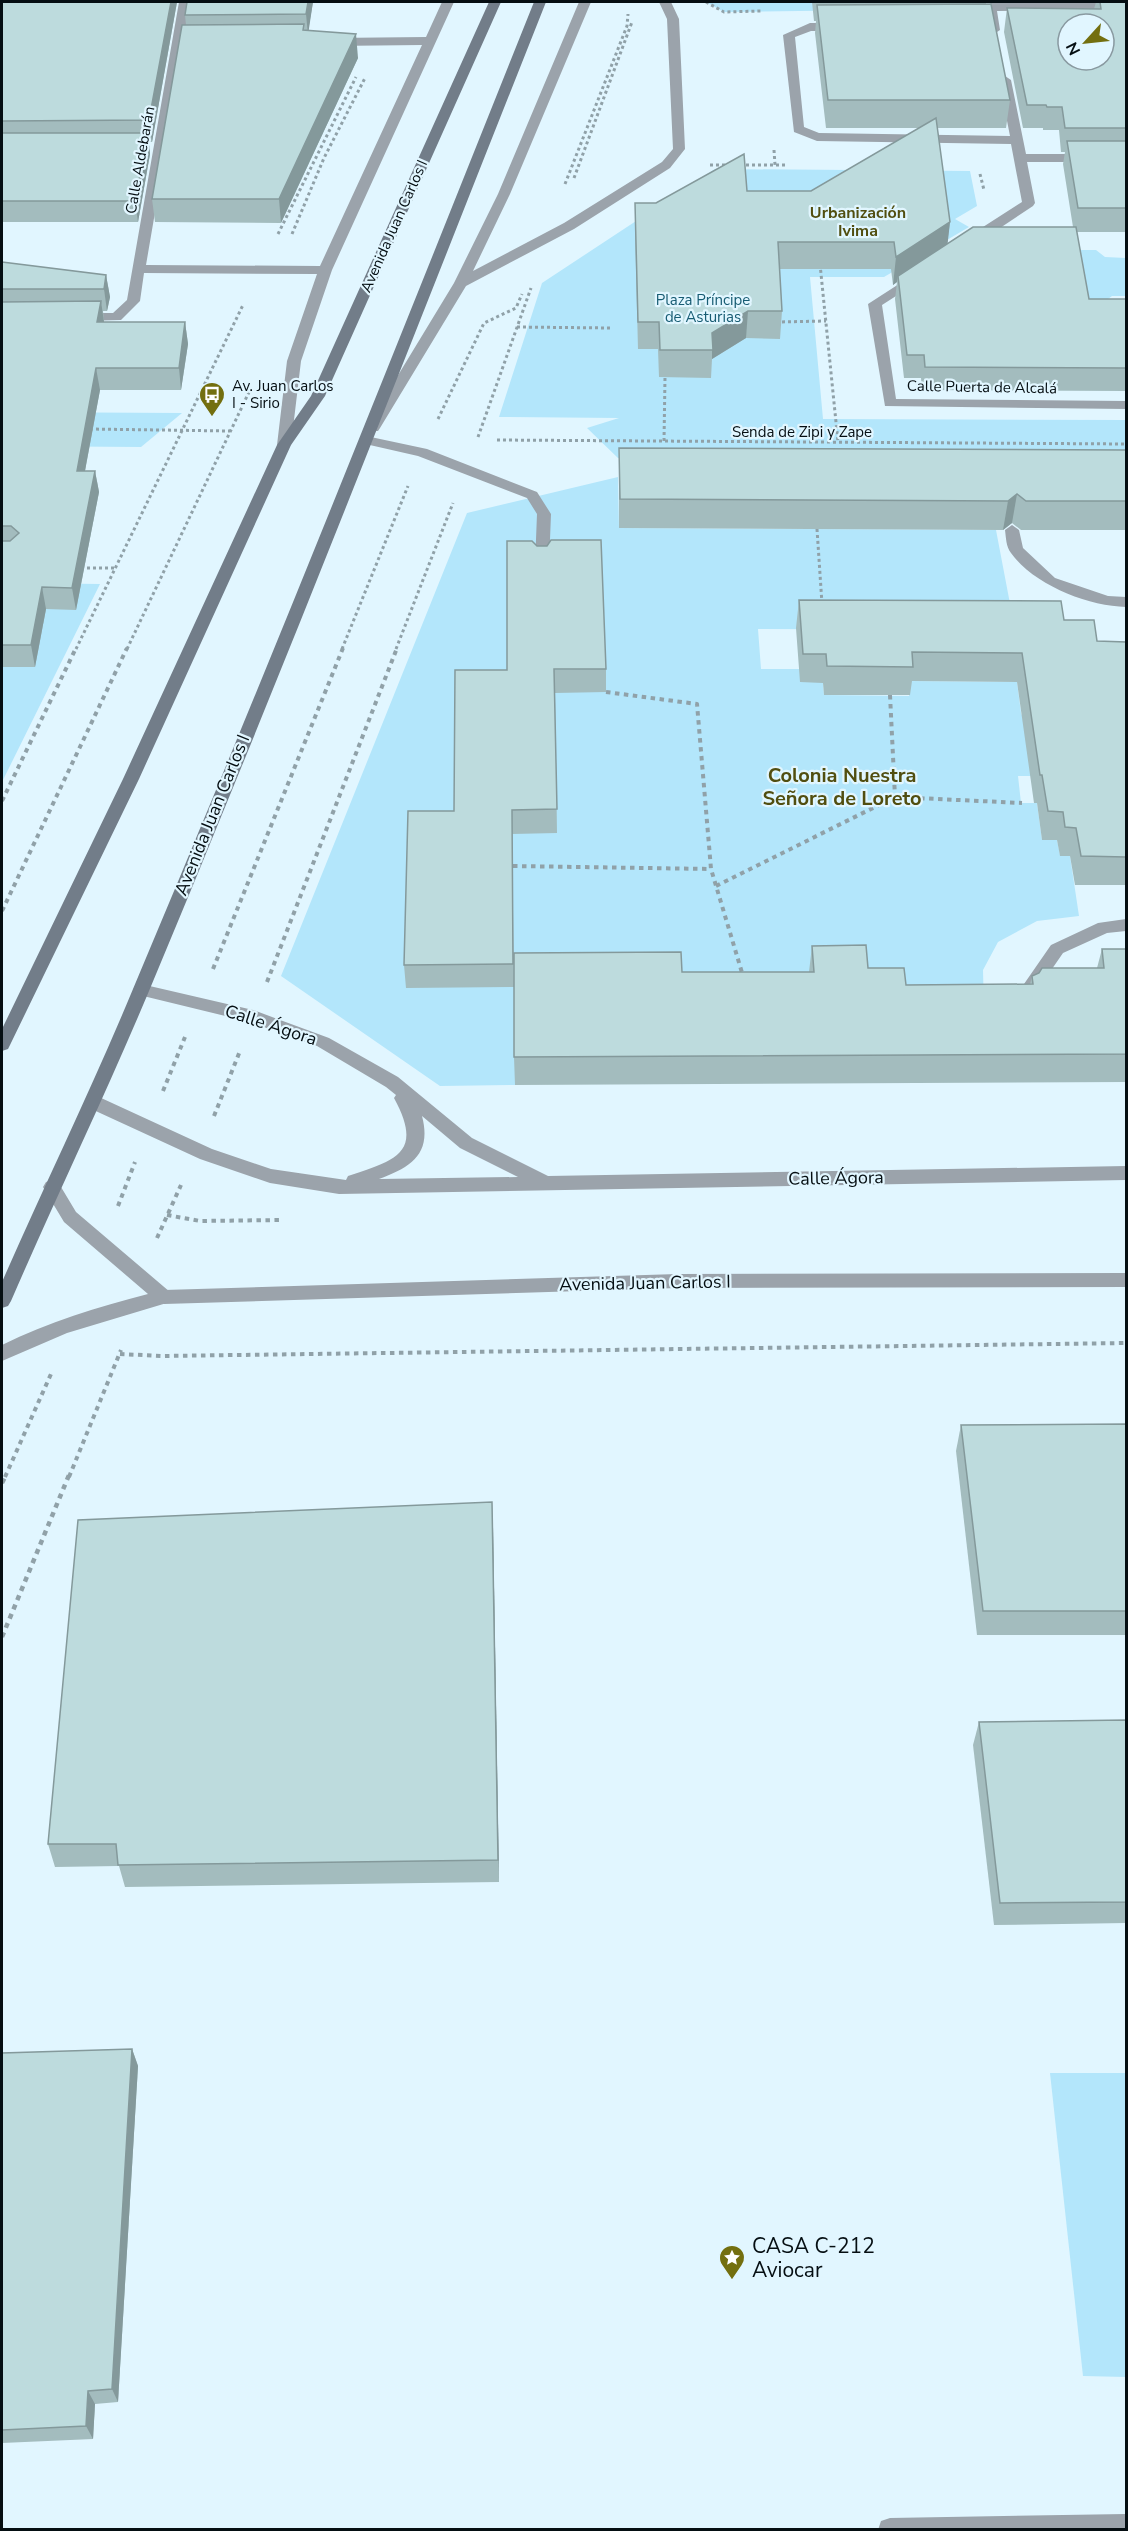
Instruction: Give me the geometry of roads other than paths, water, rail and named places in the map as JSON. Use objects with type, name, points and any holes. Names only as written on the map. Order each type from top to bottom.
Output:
[{"type":"main road","name":"Avenida Juan Carlos I","points":[[2,1045],[131,779],[284,445],[318,396],[495,2]]},
{"type":"main road","name":"Avenida Juan Carlos I","points":[[2,1301],[52,1186],[93,1102],[141,990],[366,440],[540,2]]},
{"type":"street","name":"Calle Aldebarán","points":[[70,317],[116,317],[133,301],[153,148],[183,42],[185,2]]},
{"type":"street","name":"Avenida Juan Carlos I","points":[[284,445],[294,361],[325,270],[448,2]]},
{"type":"street","name":"Avenida Juan Carlos I","points":[[366,440],[460,283],[504,194],[585,2]]},
{"type":"street","points":[[460,283],[546,239],[666,165],[679,149],[673,19],[665,2]]},
{"type":"street","points":[[998,49],[988,26],[991,7],[1064,4],[1126,7]]},
{"type":"street","points":[[856,27],[810,27],[789,35],[798,129],[817,137],[1017,140]]},
{"type":"street","points":[[316,42],[429,41]]},
{"type":"street","points":[[960,248],[1029,203],[1022,158],[1003,71]]},
{"type":"street","points":[[1022,158],[1126,158]]},
{"type":"street","points":[[138,269],[325,270]]},
{"type":"street","name":"Calle Puerta de Alcalá","points":[[923,273],[875,304],[890,403],[1126,405]]},
{"type":"street","points":[[366,440],[422,452],[532,495],[544,514],[542,565]]},
{"type":"street","points":[[1012,530],[1016,550],[1050,580],[1107,601],[1126,602]]},
{"type":"street","points":[[1025,996],[1057,949],[1104,927],[1126,925]]},
{"type":"street","name":"Calle Ágora","points":[[141,990],[253,1016],[323,1042],[392,1082],[466,1143],[546,1183]]},
{"type":"street","name":"Calle Ágora","points":[[339,1187],[387,1170],[407,1157],[418,1139],[416,1116],[392,1082]]},
{"type":"street","name":"Calle Ágora","points":[[93,1102],[197,1150],[270,1176],[339,1187],[1126,1173]]},
{"type":"street","points":[[52,1186],[70,1216],[164,1297]]},
{"type":"street","name":"Avenida Juan Carlos I","points":[[2,1353],[35,1336],[71,1323],[164,1297],[678,1281],[1126,1280]]},
{"type":"street","points":[[890,2529],[1126,2526]]},
{"type":"place","name":"Av. Juan Carlos I - Sirio","points":[[212,418]]},
{"type":"place","name":"CASA C-212 Aviocar","points":[[732,2281]]},
{"type":"district","name":"Urbanización Ivima","points":[[858,221]]},
{"type":"district","name":"Colonia Nuestra Señora de Loreto","points":[[842,786]]},
{"type":"park label","name":"Plaza Príncipe de Asturias","points":[[703,308]]}]
